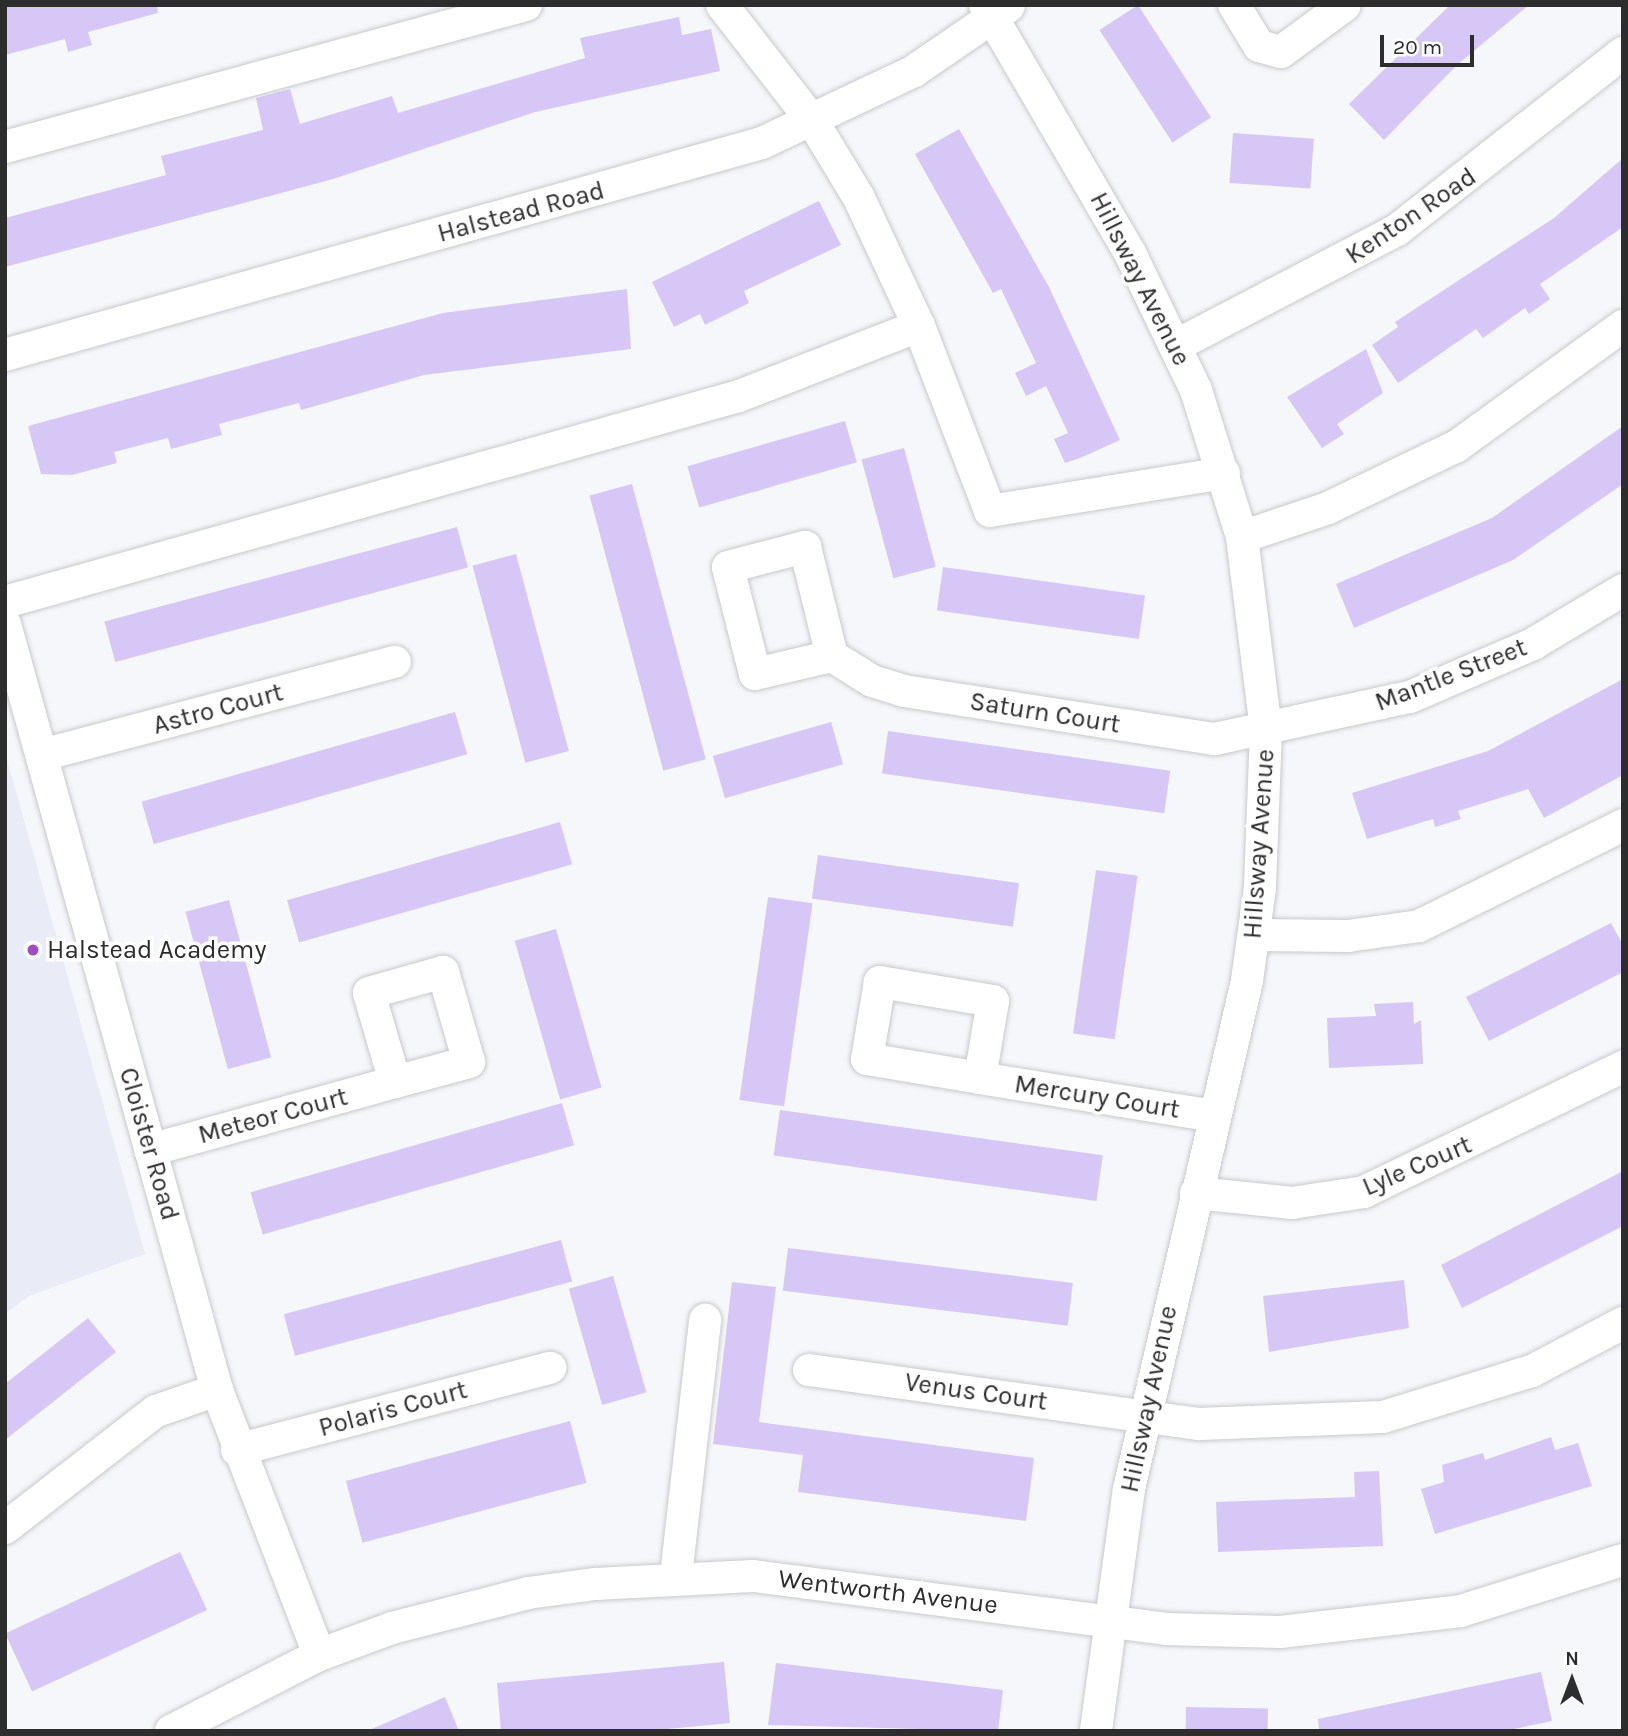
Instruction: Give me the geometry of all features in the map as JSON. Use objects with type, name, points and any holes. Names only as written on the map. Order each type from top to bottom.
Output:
[{"type":"street","points":[[5,147],[526,5]]},
{"type":"street","points":[[722,5],[813,122],[859,198],[919,326],[990,511],[1224,473]]},
{"type":"street","points":[[1234,5],[1259,46],[1281,52],[1345,5]]},
{"type":"street","name":"Halstead Road","points":[[5,355],[700,163],[813,122],[914,71],[997,10]]},
{"type":"street","name":"Hillsway Avenue","points":[[997,10],[1177,345],[1224,473],[1242,537],[1266,730],[1255,935],[1144,1415],[1107,1622],[1096,1731]]},
{"type":"street","name":"Kenton Road","points":[[1177,345],[1397,230],[1623,53]]},
{"type":"street","points":[[5,602],[739,396],[919,326]]},
{"type":"street","points":[[1242,537],[1328,508],[1457,446],[1623,326]]},
{"type":"street","name":"Mantle Street","points":[[1266,730],[1410,696],[1463,676],[1533,645],[1623,590]]},
{"type":"street","name":"Cloister Road","points":[[5,624],[217,1390],[237,1450],[319,1655]]},
{"type":"street","name":"Saturn Court","points":[[832,656],[872,681],[904,691],[1216,738],[1266,730]]},
{"type":"street","name":"Astro Court","points":[[41,755],[395,662]]},
{"type":"street","points":[[1255,935],[1348,936],[1419,926],[1623,825]]},
{"type":"street","name":"Lyle Court","points":[[1195,1193],[1292,1203],[1364,1192],[1623,1067]]},
{"type":"street","name":"Mercury Court","points":[[980,1078],[1214,1116]]},
{"type":"street","name":"Meteor Court","points":[[150,1150],[395,1082]]},
{"type":"street","points":[[676,1576],[705,1320]]},
{"type":"street","name":"Venus Court","points":[[809,1370],[1199,1424],[1383,1417],[1532,1371],[1623,1323]]},
{"type":"street","name":"Polaris Court","points":[[237,1450],[550,1368]]},
{"type":"street","points":[[5,1528],[156,1411],[217,1390]]},
{"type":"street","name":"Wentworth Avenue","points":[[171,1731],[319,1655],[528,1593],[676,1576],[819,1581],[1107,1622],[1227,1632],[1336,1629],[1461,1611],[1623,1560]]},
{"type":"shaded area","name":"Halstead Academy","points":[[5,752],[145,1254],[29,1296],[5,1314]]},
{"type":"building","points":[[5,5],[157,5],[158,13],[88,32],[92,45],[68,52],[65,39],[5,55]]},
{"type":"building","points":[[1138,5],[1211,117],[1172,142],[1099,30]]},
{"type":"building","points":[[1450,5],[1529,5],[1457,65],[1384,140],[1349,104]]},
{"type":"building","points":[[679,17],[682,35],[711,29],[720,71],[535,112],[333,179],[5,267],[5,218],[166,175],[161,156],[263,130],[256,98],[290,89],[300,124],[392,96],[398,113],[585,58],[580,38]]},
{"type":"building","points":[[959,129],[1049,287],[1120,440],[1080,458],[1065,463],[1054,439],[1068,433],[1046,386],[1026,396],[1015,373],[1036,363],[1001,289],[993,293],[915,154]]},
{"type":"building","points":[[1233,133],[1314,139],[1310,189],[1230,183]]},
{"type":"building","points":[[1623,158],[1623,227],[1540,284],[1550,299],[1529,314],[1525,308],[1483,338],[1476,329],[1398,383],[1372,345],[1398,327],[1395,322],[1554,218]]},
{"type":"building","points":[[819,201],[841,245],[744,291],[749,303],[705,325],[700,314],[674,327],[652,282]]},
{"type":"building","points":[[627,289],[631,349],[424,375],[301,410],[299,403],[219,424],[222,435],[171,449],[168,438],[114,452],[117,463],[72,475],[41,474],[28,426],[443,313]]},
{"type":"building","points":[[1366,349],[1383,393],[1337,424],[1344,434],[1322,448],[1287,397]]},
{"type":"building","points":[[845,421],[857,462],[699,508],[687,466]]},
{"type":"building","points":[[1623,426],[1623,484],[1513,560],[1354,628],[1336,584],[1492,518]]},
{"type":"building","points":[[904,448],[936,567],[893,578],[861,459]]},
{"type":"building","points":[[632,484],[706,759],[663,771],[589,495]]},
{"type":"building","points":[[457,527],[468,568],[115,662],[104,621]]},
{"type":"building","points":[[516,554],[569,751],[525,763],[473,566]]},
{"type":"building","points":[[943,567],[1145,595],[1139,639],[937,611]]},
{"type":"building","points":[[1623,679],[1623,775],[1544,818],[1528,789],[1458,811],[1461,819],[1435,827],[1433,819],[1367,839],[1352,793],[1488,751]]},
{"type":"building","points":[[455,712],[467,754],[154,844],[142,802]]},
{"type":"building","points":[[831,722],[843,764],[725,798],[713,756]]},
{"type":"building","points":[[888,731],[1170,771],[1164,813],[882,774]]},
{"type":"building","points":[[560,822],[572,864],[299,943],[287,900]]},
{"type":"building","points":[[818,855],[1019,883],[1013,927],[812,899]]},
{"type":"building","points":[[1096,870],[1138,876],[1115,1039],[1073,1033]]},
{"type":"building","points":[[768,897],[813,903],[784,1106],[739,1100]]},
{"type":"building","points":[[229,900],[271,1057],[228,1069],[186,912]]},
{"type":"building","points":[[1611,923],[1623,945],[1623,972],[1489,1041],[1466,997]]},
{"type":"building","points":[[556,929],[601,1088],[560,1099],[515,941]]},
{"type":"building","points":[[1413,1002],[1414,1024],[1421,1020],[1423,1064],[1329,1068],[1327,1018],[1376,1016],[1374,1004]]},
{"type":"building","points":[[562,1103],[574,1145],[263,1235],[251,1192]]},
{"type":"building","points":[[780,1110],[1103,1155],[1096,1201],[774,1156]]},
{"type":"building","points":[[1623,1171],[1623,1226],[1462,1308],[1441,1265]]},
{"type":"building","points":[[561,1240],[572,1282],[295,1356],[284,1314]]},
{"type":"building","points":[[788,1248],[1073,1283],[1068,1326],[783,1291]]},
{"type":"building","points":[[613,1276],[646,1392],[602,1405],[569,1289]]},
{"type":"building","points":[[1404,1280],[1409,1328],[1269,1352],[1263,1296]]},
{"type":"building","points":[[732,1282],[776,1287],[759,1422],[1034,1458],[1026,1521],[798,1492],[803,1455],[713,1444]]},
{"type":"building","points":[[88,1318],[116,1352],[5,1440],[5,1384]]},
{"type":"building","points":[[570,1421],[587,1483],[362,1543],[346,1481]]},
{"type":"building","points":[[1551,1437],[1555,1450],[1578,1443],[1592,1486],[1435,1534],[1421,1489],[1444,1482],[1442,1465],[1483,1453],[1485,1460]]},
{"type":"building","points":[[1379,1471],[1383,1546],[1218,1552],[1216,1502],[1355,1497],[1354,1472]]},
{"type":"building","points":[[180,1552],[207,1610],[32,1692],[5,1634]]},
{"type":"building","points":[[724,1662],[730,1723],[646,1731],[501,1731],[497,1683]]},
{"type":"building","points":[[776,1663],[1003,1690],[998,1731],[768,1725]]},
{"type":"building","points":[[1541,1672],[1552,1721],[1504,1731],[1319,1731],[1318,1719]]},
{"type":"building","points":[[445,1697],[459,1731],[367,1731]]},
{"type":"building","points":[[1186,1707],[1268,1708],[1268,1731],[1186,1731]]},
{"type":"place","name":"Halstead Academy","points":[[33,950]]}]
